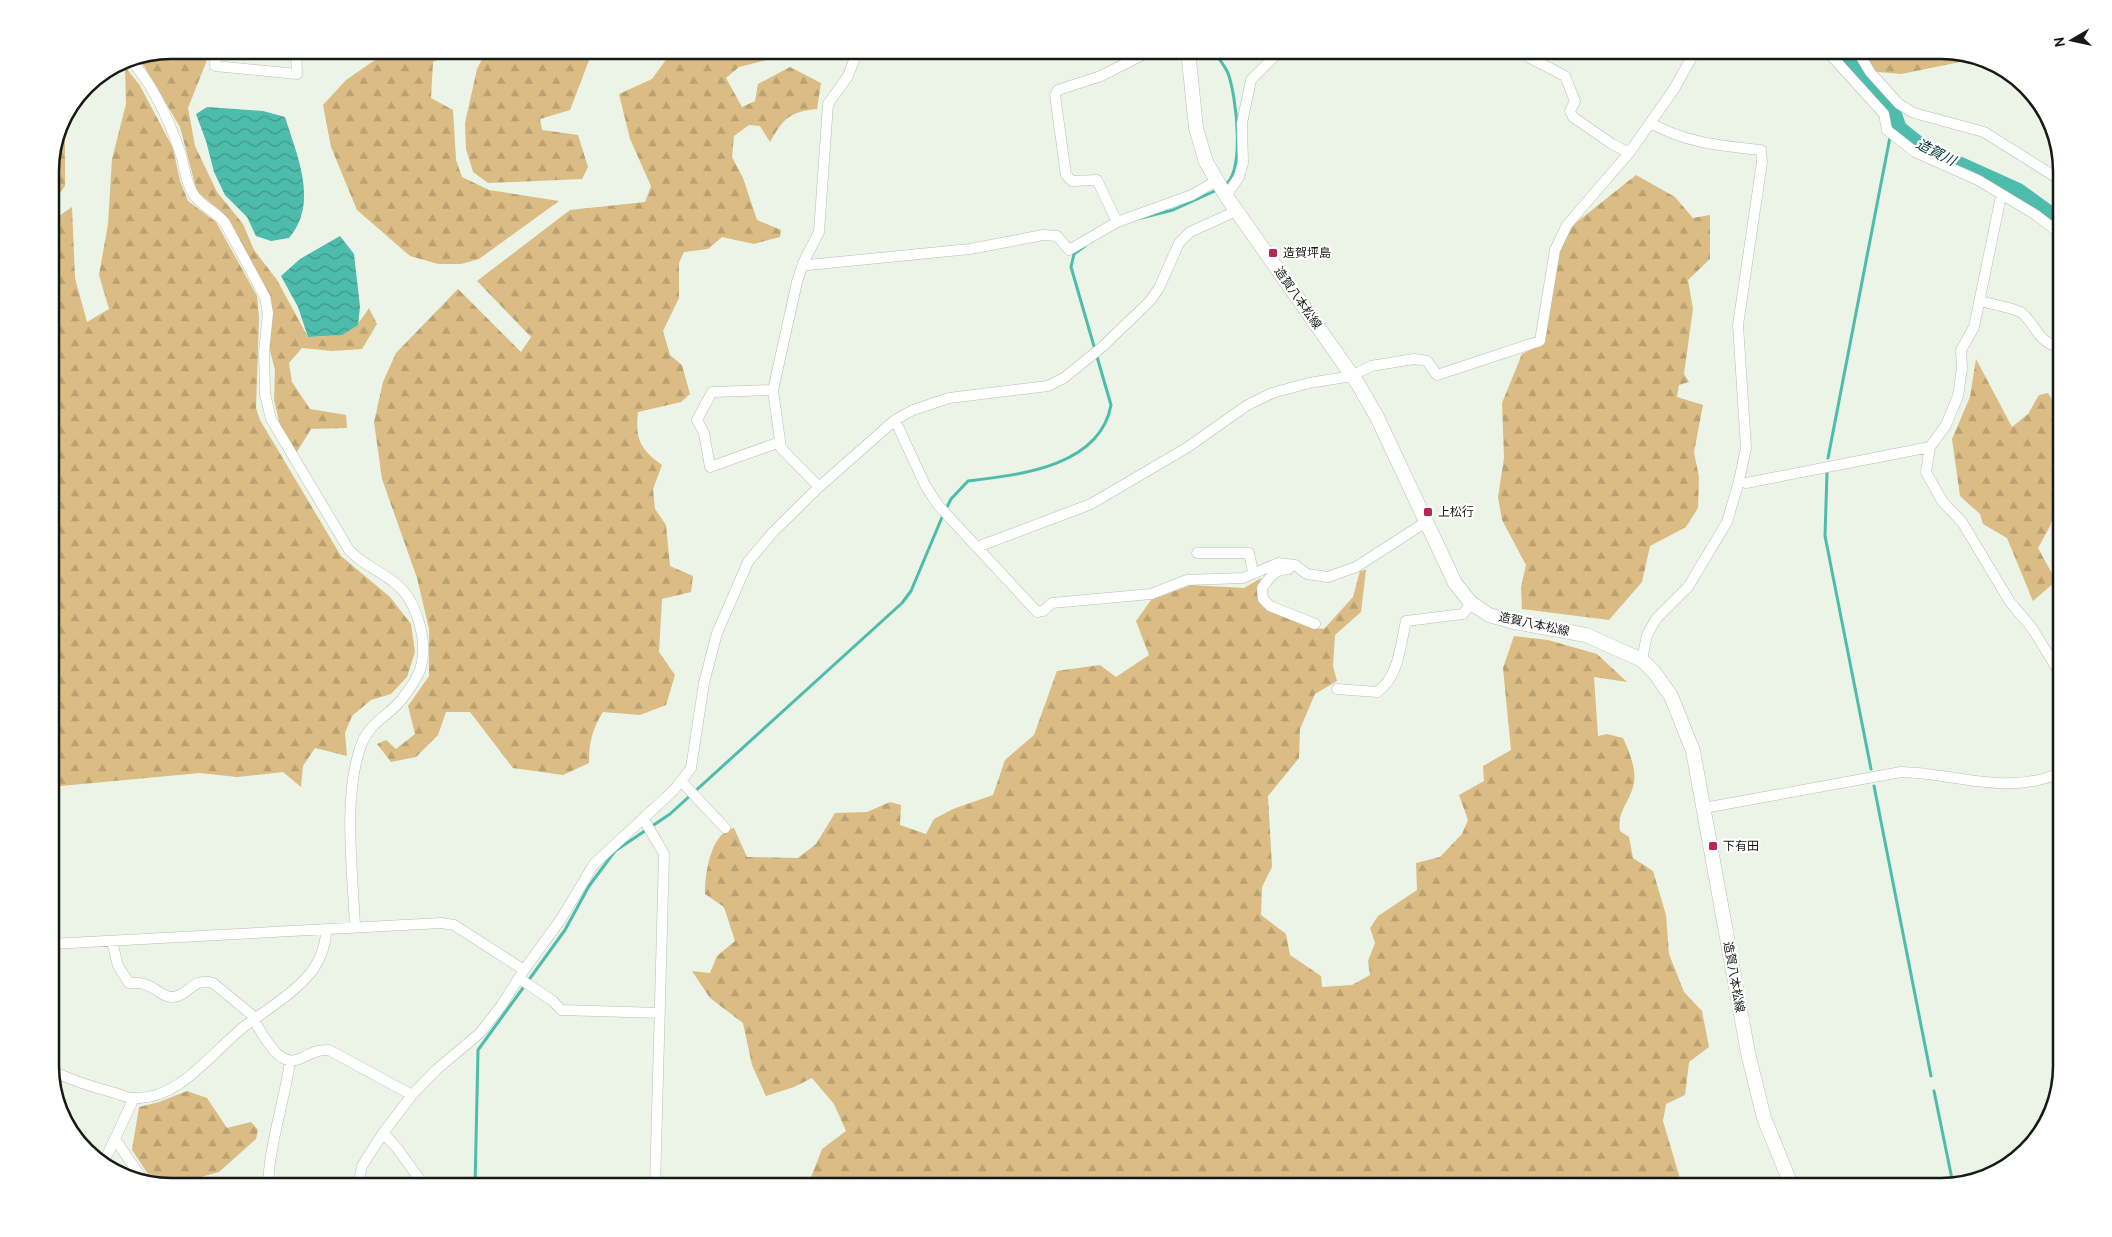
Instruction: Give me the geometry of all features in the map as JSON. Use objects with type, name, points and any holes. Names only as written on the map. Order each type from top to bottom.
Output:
[{"type":"main road","name":"造賀八本松線","points":[[1189,59],[1196,128],[1206,162],[1225,195],[1352,376],[1377,417],[1455,583],[1471,603],[1489,615],[1514,622],[1586,635],[1642,660],[1654,672],[1678,708],[1693,751],[1748,1053],[1764,1118],[1788,1178]]},
{"type":"street","points":[[215,59],[215,66],[297,74],[296,59]]},
{"type":"street","points":[[818,487],[781,448],[772,390],[803,263],[819,232],[825,120],[828,104],[848,76],[855,59]]},
{"type":"street","points":[[1117,222],[1097,180],[1072,180],[1066,175],[1055,95],[1058,90],[1101,76],[1134,59]]},
{"type":"street","points":[[1225,195],[1239,177],[1242,163],[1242,123],[1251,80],[1273,59]]},
{"type":"street","points":[[1532,59],[1564,76],[1574,101],[1570,111],[1573,117],[1612,144],[1629,153]]},
{"type":"street","points":[[977,547],[1091,504],[1188,447],[1246,406],[1272,393],[1309,382],[1352,376],[1372,366],[1414,359],[1427,361],[1437,375],[1540,341],[1555,250],[1567,225],[1629,153],[1674,89],[1691,59]]},
{"type":"street","points":[[1834,59],[1884,114],[1887,130],[1915,152],[1978,180],[2036,215],[2053,228]]},
{"type":"street","points":[[1862,59],[1870,72],[1899,104],[1914,113],[1984,132],[2053,175]]},
{"type":"street","points":[[135,65],[163,111],[176,139],[189,187],[194,196],[219,215],[225,223],[265,297],[268,312],[265,344],[265,394],[267,408],[276,430],[349,550],[355,557],[395,582],[403,590],[422,634],[424,652],[420,670],[398,704],[373,724],[362,742],[357,761],[350,800],[355,927]]},
{"type":"street","points":[[1642,660],[1646,635],[1656,619],[1688,586],[1727,522],[1739,481],[1746,448],[1738,325],[1755,223],[1762,162],[1761,150],[1697,142],[1663,130],[1651,123]]},
{"type":"street","points":[[803,263],[970,249],[1043,235],[1057,236],[1069,250],[1117,222],[1192,195],[1216,181]]},
{"type":"street","points":[[2003,196],[1974,327],[1961,350],[1962,368],[1958,396],[1946,425],[1930,447],[1926,472],[1942,501],[1962,522],[2010,602],[2032,628],[2053,662]]},
{"type":"street","points":[[360,1178],[362,1166],[382,1133],[412,1094],[436,1070],[480,1033],[561,919],[594,864],[685,785],[691,768],[704,683],[717,633],[748,562],[773,532],[818,487],[895,420],[913,410],[949,398],[1048,386],[1064,378],[1102,347],[1150,301],[1159,288],[1180,243],[1190,232],[1236,211]]},
{"type":"street","points":[[1980,301],[2021,312],[2032,328],[2053,346]]},
{"type":"street","points":[[772,390],[746,393],[712,392],[697,420],[704,433],[710,467],[780,442]]},
{"type":"street","points":[[895,420],[924,485],[938,505],[1037,612],[1043,611],[1052,604],[1151,594],[1187,580],[1243,578],[1253,572],[1278,564],[1296,565],[1307,574],[1328,577],[1342,573],[1391,546],[1426,522]]},
{"type":"street","points":[[1739,481],[1746,483],[1930,447]]},
{"type":"street","points":[[1197,553],[1249,553],[1253,572]]},
{"type":"street","points":[[1296,565],[1293,569],[1281,569],[1271,575],[1262,588],[1263,599],[1270,606],[1315,624]]},
{"type":"street","points":[[1337,688],[1376,692],[1385,686],[1393,674],[1406,622],[1463,614],[1471,603]]},
{"type":"street","points":[[1704,808],[1901,772],[1926,773],[1986,783],[2014,784],[2043,781],[2053,776]]},
{"type":"street","points":[[685,785],[725,828]]},
{"type":"street","points":[[648,816],[654,835],[664,854],[655,1178]]},
{"type":"street","points":[[59,944],[441,923],[454,925],[522,974],[561,1010],[660,1013]]},
{"type":"street","points":[[59,1074],[75,1082],[134,1098],[161,1093],[183,1082],[241,1029],[254,1021],[306,978],[318,963],[326,938],[326,930]]},
{"type":"street","points":[[112,941],[118,966],[129,983],[150,984],[167,996],[174,997],[205,981],[213,984],[252,1015],[254,1021],[280,1058],[290,1062],[298,1060],[315,1050],[328,1050],[412,1094]]},
{"type":"street","points":[[268,1178],[268,1170],[286,1092],[290,1062]]},
{"type":"street","points":[[106,1157],[134,1098]]},
{"type":"street","points":[[382,1133],[418,1178]]},
{"type":"street","points":[[115,1139],[138,1173]]},
{"type":"green space","points":[[163,59],[207,59],[188,108],[195,146],[217,192],[243,224],[254,250],[277,280],[308,337],[344,333],[356,325],[369,308],[377,324],[362,349],[332,351],[302,348],[289,363],[292,382],[310,409],[346,415],[347,428],[311,429],[295,455],[280,425],[274,400],[275,370],[268,343],[272,318],[271,297],[221,211],[197,192],[180,127],[141,63]]},
{"type":"green space","points":[[439,59],[433,62],[431,98],[453,110],[456,160],[462,177],[489,190],[559,201],[479,259],[461,264],[438,264],[410,256],[357,210],[331,147],[323,105],[346,80],[375,60]]},
{"type":"green space","points":[[482,59],[590,59],[570,110],[540,119],[542,130],[578,135],[588,167],[582,179],[488,183],[473,172],[466,149],[465,123],[477,69]]},
{"type":"green space","points":[[666,59],[771,59],[739,67],[726,78],[742,107],[755,101],[758,84],[790,67],[821,83],[817,109],[800,112],[788,118],[779,127],[770,142],[760,126],[749,125],[734,136],[732,157],[743,178],[757,220],[781,230],[780,237],[754,244],[722,237],[708,249],[684,252],[679,263],[679,298],[663,331],[670,355],[682,365],[690,394],[681,402],[638,412],[637,429],[641,443],[649,454],[662,465],[653,489],[655,509],[666,525],[670,566],[693,576],[691,592],[662,599],[659,652],[675,675],[666,705],[640,715],[603,712],[592,736],[589,763],[563,775],[513,768],[470,712],[446,712],[438,735],[416,757],[391,762],[377,744],[386,740],[396,749],[415,734],[408,706],[429,676],[429,629],[417,578],[382,479],[374,422],[383,382],[396,353],[458,289],[521,352],[531,337],[477,281],[570,210],[645,202],[651,186],[630,139],[619,94],[652,79]]},
{"type":"green space","points":[[1862,59],[1941,59],[1963,61],[1901,74],[1868,71]]},
{"type":"green space","points":[[126,68],[139,84],[173,148],[180,181],[188,201],[216,222],[257,296],[259,317],[256,408],[260,420],[341,556],[390,597],[411,624],[415,652],[407,677],[391,694],[371,700],[352,716],[345,733],[347,756],[315,748],[303,766],[301,787],[283,772],[237,777],[200,773],[59,786],[59,216],[72,207],[75,278],[87,322],[109,309],[99,275],[108,224],[112,159],[126,104]]},
{"type":"green space","points":[[65,135],[65,186],[59,195],[59,163]]},
{"type":"green space","points":[[1636,175],[1675,197],[1693,218],[1710,215],[1710,259],[1688,280],[1693,309],[1684,374],[1689,382],[1679,385],[1677,397],[1703,405],[1694,452],[1699,477],[1698,508],[1686,527],[1650,546],[1642,582],[1609,620],[1522,609],[1521,587],[1526,565],[1502,520],[1498,497],[1504,458],[1502,403],[1522,354],[1544,343],[1558,252],[1568,229]]},
{"type":"green space","points":[[1976,359],[2012,427],[2028,414],[2039,395],[2048,393],[2053,401],[2053,517],[2038,548],[2053,576],[2053,584],[2033,601],[2007,538],[1983,524],[1980,514],[1960,496],[1952,439],[1970,397]]},
{"type":"green space","points":[[1366,570],[1361,612],[1335,635],[1333,666],[1337,681],[1315,694],[1300,729],[1299,758],[1268,796],[1272,867],[1262,887],[1261,915],[1286,934],[1290,955],[1321,976],[1322,987],[1352,985],[1370,975],[1368,961],[1375,943],[1370,928],[1378,916],[1417,890],[1416,863],[1440,857],[1462,834],[1468,820],[1459,795],[1484,781],[1483,766],[1511,750],[1503,668],[1514,636],[1548,640],[1597,654],[1627,682],[1594,677],[1598,736],[1607,734],[1623,738],[1634,768],[1633,787],[1621,813],[1620,831],[1629,837],[1633,858],[1653,871],[1666,915],[1669,954],[1684,992],[1702,1011],[1709,1047],[1689,1062],[1685,1095],[1666,1104],[1663,1121],[1680,1178],[811,1178],[822,1149],[846,1131],[834,1104],[812,1078],[794,1087],[766,1096],[752,1065],[743,1023],[710,998],[692,971],[710,973],[717,956],[735,941],[724,907],[705,894],[710,855],[719,838],[726,831],[734,828],[747,857],[798,858],[816,844],[835,813],[867,812],[890,802],[901,805],[900,825],[926,834],[934,819],[953,809],[993,795],[1005,760],[1034,735],[1057,671],[1100,665],[1116,677],[1149,655],[1136,621],[1151,600],[1191,585],[1244,588],[1261,578],[1257,595],[1264,608],[1309,627],[1324,629],[1353,597],[1360,571]]},
{"type":"green space","points":[[187,1091],[207,1098],[227,1128],[251,1122],[258,1130],[256,1139],[219,1172],[201,1178],[149,1176],[132,1150],[139,1107],[159,1102]]},
{"type":"water","points":[[207,107],[263,111],[285,117],[303,179],[304,195],[303,210],[298,224],[289,238],[271,241],[256,236],[247,217],[225,195],[214,172],[206,141],[196,114]]},
{"type":"water","points":[[340,236],[354,254],[360,307],[358,325],[342,335],[308,337],[298,307],[281,276],[300,259]]},
{"type":"waterway","points":[[1219,59],[1228,73],[1231,84],[1237,132],[1235,166],[1231,178],[1224,186]]},
{"type":"waterway","name":"造賀川","points":[[1846,59],[1892,112],[1898,129],[1918,145],[2018,192],[2053,217]]},
{"type":"waterway","name":"造賀川","points":[[1892,128],[1894,118]]},
{"type":"waterway","points":[[1828,458],[1890,137]]},
{"type":"waterway","points":[[1141,218],[1173,210],[1217,190]]},
{"type":"waterway","points":[[946,509],[951,499],[968,481],[1032,471],[1054,464],[1074,455],[1091,442],[1104,426],[1111,405],[1071,267],[1074,254],[1085,246]]},
{"type":"waterway","points":[[1827,472],[1825,536],[1871,769]]},
{"type":"waterway","points":[[475,1178],[478,1050],[565,930],[589,886],[615,851],[670,814],[902,603],[911,591],[943,515]]},
{"type":"waterway","points":[[1874,786],[1931,1076]]},
{"type":"waterway","points":[[1934,1091],[1952,1177]]},
{"type":"place","name":"造賀坪島","points":[[1273,253]]},
{"type":"place","name":"上松行","points":[[1428,512]]},
{"type":"place","name":"下有田","points":[[1713,846]]}]
